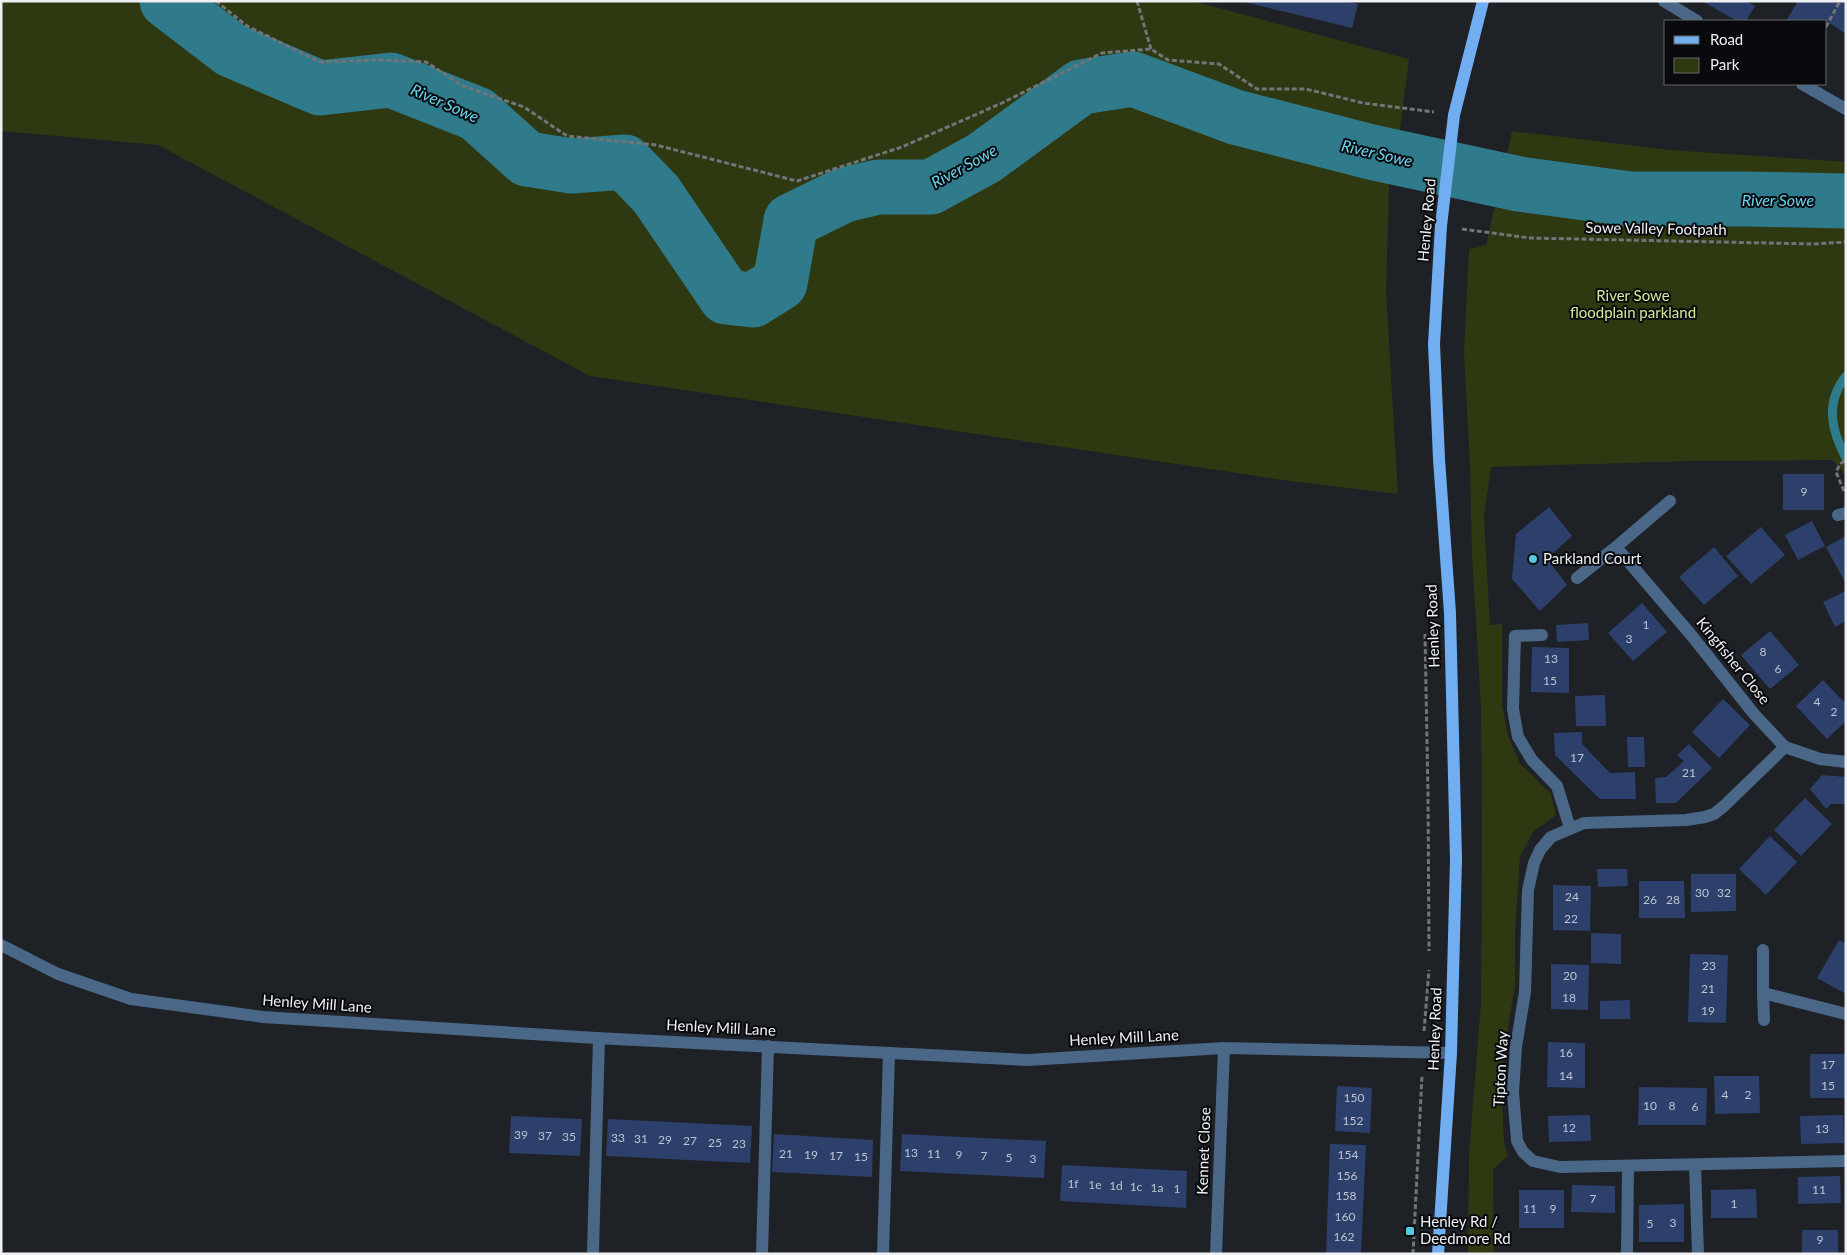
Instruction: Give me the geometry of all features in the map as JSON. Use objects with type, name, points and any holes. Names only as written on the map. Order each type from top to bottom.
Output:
[{"type":"main road","name":"Henley Road","points":[[1438,1254],[1451,1053],[1456,860],[1450,613],[1438,459],[1434,344],[1441,226],[1454,115],[1483,1]]},
{"type":"street","points":[[1664,1],[1695,20]]},
{"type":"street","points":[[1804,85],[1846,109]]},
{"type":"street","points":[[1577,578],[1670,501]]},
{"type":"street","name":"Kingfisher Close","points":[[1616,547],[1692,636],[1754,714],[1786,747],[1820,759],[1846,762]]},
{"type":"street","points":[[1542,635],[1515,636],[1513,709],[1518,737],[1532,760],[1557,786],[1570,828]]},
{"type":"street","name":"Tipton Way","points":[[1786,747],[1724,806],[1705,818],[1584,823],[1551,837],[1540,850],[1534,863],[1528,890],[1525,992],[1516,1048],[1513,1092],[1516,1141],[1523,1152],[1533,1161],[1560,1167],[1846,1161]]},
{"type":"street","name":"Henley Mill Lane","points":[[1,945],[58,974],[131,999],[263,1017],[599,1038],[1028,1060],[1224,1048],[1451,1053]]},
{"type":"street","points":[[1763,950],[1764,1020]]},
{"type":"street","points":[[1763,994],[1846,1014]]},
{"type":"street","points":[[593,1251],[599,1038]]},
{"type":"street","points":[[762,1254],[768,1046]]},
{"type":"street","name":"Kennet Close","points":[[1216,1254],[1224,1048]]},
{"type":"street","points":[[883,1254],[889,1053]]},
{"type":"street","points":[[1695,1165],[1698,1254]]},
{"type":"street","points":[[1627,1254],[1628,1166]]},
{"type":"path","points":[[216,1],[246,26],[320,62],[380,60],[426,62],[463,86],[524,107],[567,136],[656,145],[797,181],[902,147],[1002,103],[1102,53],[1151,49],[1168,60],[1219,64],[1257,89],[1306,89],[1363,103],[1454,115]]},
{"type":"path","points":[[1137,1],[1151,49]]},
{"type":"path","points":[[1827,25],[1840,1]]},
{"type":"path","name":"Sowe Valley Footpath","points":[[1466,230],[1530,238],[1806,244],[1846,242]]},
{"type":"path","points":[[1846,460],[1840,464],[1836,472],[1846,497]]},
{"type":"path","points":[[1424,634],[1429,955]]},
{"type":"path","points":[[1413,1254],[1429,964]]},
{"type":"green space","points":[[1,1],[1193,1],[1409,59],[1399,138],[1389,187],[1386,292],[1398,494],[1290,481],[590,376],[158,145],[1,131]]},
{"type":"green space","name":"River Sowe floodplain parkland","points":[[1512,131],[1671,150],[1846,162],[1846,476],[1833,460],[1692,461],[1491,467],[1484,517],[1490,625],[1502,624],[1502,705],[1508,735],[1520,764],[1551,794],[1556,815],[1534,831],[1520,856],[1515,935],[1515,985],[1501,1070],[1504,1143],[1508,1155],[1493,1170],[1494,1254],[1468,1254],[1469,1154],[1481,1002],[1482,836],[1481,707],[1472,557],[1470,467],[1464,352],[1469,249],[1486,245]]},
{"type":"building","points":[[1240,1],[1347,1],[1358,4],[1352,28]]},
{"type":"building","points":[[1702,1],[1746,1],[1755,6],[1747,20],[1735,20]]},
{"type":"building","points":[[1798,1],[1846,1],[1846,34],[1824,19],[1787,20]]},
{"type":"building","points":[[1783,474],[1824,474],[1824,510],[1783,510]]},
{"type":"building","name":"Parkland Court","points":[[1549,507],[1572,536],[1552,554],[1551,564],[1567,585],[1540,611],[1512,579],[1516,534]]},
{"type":"building","points":[[1812,521],[1825,546],[1798,560],[1785,535]]},
{"type":"building","points":[[1761,527],[1785,555],[1751,584],[1726,556]]},
{"type":"building","points":[[1846,536],[1846,584],[1826,547]]},
{"type":"building","points":[[1714,547],[1738,576],[1704,605],[1679,577]]},
{"type":"building","points":[[1846,591],[1846,621],[1835,627],[1823,602]]},
{"type":"building","points":[[1642,603],[1667,632],[1633,661],[1608,633]]},
{"type":"building","points":[[1588,623],[1589,640],[1557,642],[1556,625]]},
{"type":"building","points":[[1770,631],[1799,665],[1770,689],[1741,655]]},
{"type":"building","points":[[1532,647],[1569,648],[1569,693],[1531,692]]},
{"type":"building","points":[[1823,680],[1846,704],[1846,721],[1827,739],[1796,706]]},
{"type":"building","points":[[1605,695],[1606,726],[1576,726],[1575,696]]},
{"type":"building","points":[[1723,699],[1750,725],[1719,758],[1692,732]]},
{"type":"building","points":[[1582,732],[1582,744],[1610,773],[1635,772],[1636,799],[1600,799],[1555,755],[1554,733]]},
{"type":"building","points":[[1627,737],[1644,737],[1645,767],[1628,767]]},
{"type":"building","points":[[1689,744],[1712,768],[1676,803],[1656,803],[1655,778],[1666,777],[1684,761],[1677,755]]},
{"type":"building","points":[[1822,775],[1846,777],[1846,804],[1831,804],[1826,809],[1810,789]]},
{"type":"building","points":[[1805,798],[1832,824],[1801,856],[1774,830]]},
{"type":"building","points":[[1770,836],[1797,862],[1766,895],[1739,869]]},
{"type":"building","points":[[1597,869],[1627,869],[1628,886],[1598,887]]},
{"type":"building","points":[[1691,874],[1736,874],[1736,911],[1691,912]]},
{"type":"building","points":[[1639,881],[1684,881],[1685,918],[1639,918]]},
{"type":"building","points":[[1553,885],[1591,886],[1590,931],[1553,930]]},
{"type":"building","points":[[1591,933],[1621,934],[1621,964],[1591,963]]},
{"type":"building","points":[[1839,940],[1846,944],[1846,994],[1817,978]]},
{"type":"building","points":[[1690,954],[1728,955],[1726,1023],[1688,1022]]},
{"type":"building","points":[[1551,964],[1589,965],[1588,1010],[1551,1009]]},
{"type":"building","points":[[1630,1000],[1630,1019],[1600,1019],[1600,1001]]},
{"type":"building","points":[[1548,1042],[1585,1043],[1585,1088],[1547,1087]]},
{"type":"building","points":[[1810,1054],[1846,1054],[1846,1098],[1810,1098]]},
{"type":"building","points":[[1714,1076],[1759,1076],[1760,1113],[1715,1114]]},
{"type":"building","points":[[1337,1086],[1372,1088],[1370,1133],[1335,1131]]},
{"type":"building","points":[[1639,1087],[1707,1088],[1706,1125],[1638,1125]]},
{"type":"building","points":[[1590,1115],[1591,1141],[1549,1142],[1548,1116]]},
{"type":"building","points":[[1843,1115],[1844,1143],[1801,1144],[1800,1116]]},
{"type":"building","points":[[511,1116],[582,1119],[580,1156],[509,1153]]},
{"type":"building","points":[[608,1119],[752,1126],[750,1163],[606,1156]]},
{"type":"building","points":[[774,1134],[873,1140],[872,1177],[772,1172]]},
{"type":"building","points":[[902,1134],[1046,1141],[1044,1178],[900,1171]]},
{"type":"building","points":[[1330,1144],[1366,1145],[1361,1254],[1326,1254]]},
{"type":"building","points":[[1062,1165],[1187,1171],[1186,1208],[1060,1201]]},
{"type":"building","points":[[1840,1176],[1841,1203],[1798,1204],[1798,1177]]},
{"type":"building","points":[[1572,1185],[1615,1186],[1615,1213],[1571,1212]]},
{"type":"building","points":[[1756,1189],[1757,1218],[1711,1218],[1711,1190]]},
{"type":"building","points":[[1519,1190],[1564,1190],[1564,1228],[1519,1228]]},
{"type":"building","points":[[1684,1204],[1684,1242],[1639,1242],[1639,1205]]},
{"type":"building","points":[[1802,1230],[1838,1230],[1838,1254],[1802,1254]]},
{"type":"waterway","name":"River Sowe","points":[[167,1],[231,50],[320,88],[391,80],[477,114],[527,159],[572,166],[625,162],[656,194],[726,297],[753,300],[780,283],[791,221],[844,195],[878,187],[931,187],[984,158],[1081,87],[1133,79],[1235,117],[1371,152],[1519,184],[1630,199],[1846,201]]},
{"type":"waterway","points":[[1846,376],[1835,396],[1832,416],[1837,437],[1846,458]]},
{"type":"place","name":"Parkland Court","points":[[1533,559]]},
{"type":"place","name":"Henley Rd / Deedmore Rd","points":[[1410,1231]]}]
